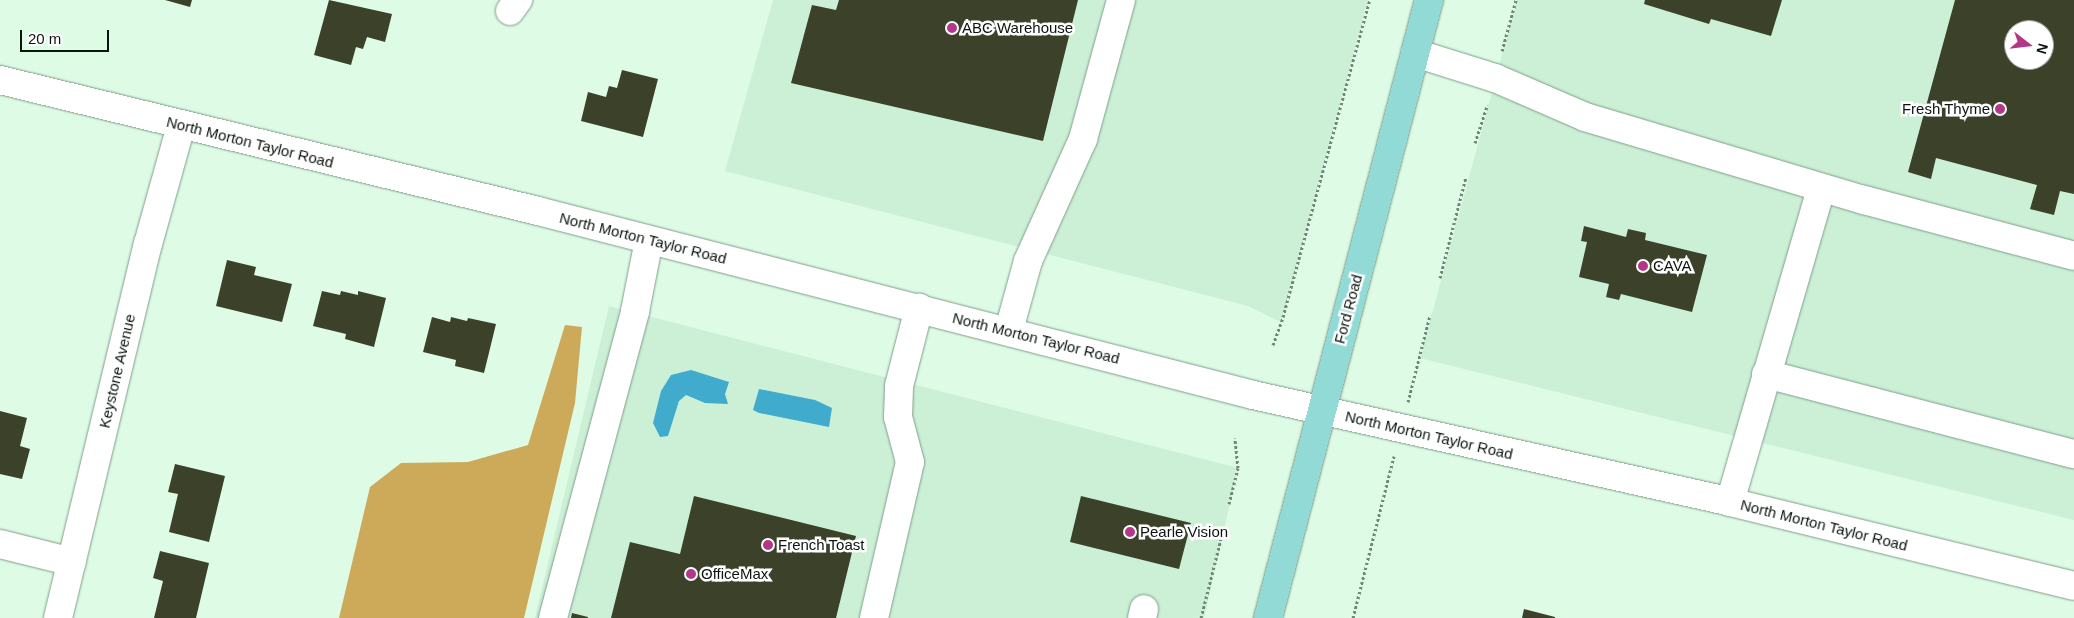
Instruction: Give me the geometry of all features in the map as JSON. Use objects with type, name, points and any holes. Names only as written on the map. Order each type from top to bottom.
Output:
[{"type":"main road","name":"Ford Road","points":[[1268,618],[1429,0]]},
{"type":"street","points":[[1009,330],[1028,261],[1083,139],[1121,0]]},
{"type":"street","points":[[1415,53],[1495,78],[1585,117],[1821,188],[2074,256]]},
{"type":"street","name":"North Morton Taylor Road","points":[[0,80],[649,240],[1321,410],[1730,502],[2074,586]]},
{"type":"street","name":"Keystone Avenue","points":[[58,618],[148,244],[182,126]]},
{"type":"street","points":[[1730,502],[1821,188]]},
{"type":"street","points":[[553,618],[635,311],[649,240]]},
{"type":"street","points":[[874,618],[910,462],[898,417],[899,386],[919,308]]},
{"type":"street","points":[[1766,374],[2074,454]]},
{"type":"street","points":[[0,544],[72,562]]},
{"type":"path","points":[[1273,344],[1283,317],[1370,0]]},
{"type":"path","points":[[1501,57],[1516,0]]},
{"type":"path","points":[[1476,143],[1489,99]]},
{"type":"path","points":[[1440,278],[1466,177]]},
{"type":"path","points":[[1353,618],[1430,315]]},
{"type":"path","points":[[1229,504],[1238,468],[1235,438]]},
{"type":"path","points":[[1201,618],[1221,539]]},
{"type":"shaded area","points":[[773,0],[1368,0],[1281,322],[1248,306],[725,171]]},
{"type":"shaded area","points":[[1517,0],[2074,0],[2074,520],[1420,358]]},
{"type":"shaded area","points":[[609,306],[1238,468],[1204,618],[535,618]]},
{"type":"shaded area","points":[[565,325],[582,327],[575,403],[524,618],[339,618],[370,487],[401,463],[468,462],[528,445]]},
{"type":"water","points":[[691,370],[729,382],[725,394],[728,404],[705,403],[686,395],[679,401],[668,436],[660,437],[653,423],[661,391],[671,375]]},
{"type":"water","points":[[759,389],[815,400],[832,408],[829,427],[759,413],[753,410]]},
{"type":"building","points":[[165,0],[192,0],[190,7]]},
{"type":"building","points":[[329,0],[392,14],[385,42],[367,37],[363,49],[356,47],[351,65],[314,55]]},
{"type":"building","points":[[839,0],[1078,0],[1043,141],[791,83],[812,5],[836,10]]},
{"type":"building","points":[[1645,0],[1782,0],[1771,36],[1711,19],[1709,24],[1644,4]]},
{"type":"building","name":"Fresh Thyme","points":[[1955,0],[2074,0],[2074,194],[2060,191],[2054,215],[2030,209],[2037,185],[1936,158],[1931,179],[1908,172]]},
{"type":"building","points":[[622,70],[658,79],[643,137],[581,121],[588,92],[606,97],[609,86],[617,88]]},
{"type":"building","name":"CAVA","points":[[1584,226],[1626,237],[1628,229],[1646,233],[1645,240],[1707,255],[1692,312],[1621,294],[1619,300],[1606,297],[1609,284],[1579,277],[1587,242],[1581,241]]},
{"type":"building","points":[[227,260],[256,267],[254,275],[292,284],[282,322],[216,306]]},
{"type":"building","points":[[322,291],[340,295],[341,291],[358,295],[358,291],[386,298],[374,347],[345,339],[346,334],[313,326]]},
{"type":"building","points":[[432,317],[450,322],[451,317],[467,321],[468,318],[496,324],[484,373],[455,366],[456,360],[423,352]]},
{"type":"building","points":[[0,411],[27,418],[20,446],[30,449],[22,479],[0,474]]},
{"type":"building","points":[[175,464],[225,476],[209,542],[169,532],[178,494],[168,492]]},
{"type":"building","points":[[694,496],[856,536],[836,618],[611,618],[630,542],[680,554]]},
{"type":"building","name":"Pearle Vision","points":[[1081,496],[1191,523],[1179,569],[1070,542]]},
{"type":"building","points":[[160,551],[209,563],[196,618],[154,618],[163,581],[153,578]]},
{"type":"building","points":[[1524,609],[1555,617],[1555,618],[1522,618]]},
{"type":"building","points":[[572,613],[588,617],[588,618],[571,618]]},
{"type":"place","name":"ABC Warehouse","points":[[952,28]]},
{"type":"place","name":"Fresh Thyme","points":[[2000,109]]},
{"type":"place","name":"CAVA","points":[[1643,266]]},
{"type":"place","name":"Pearle Vision","points":[[1130,532]]},
{"type":"place","name":"French Toast","points":[[768,545]]},
{"type":"place","name":"OfficeMax","points":[[691,574]]}]
